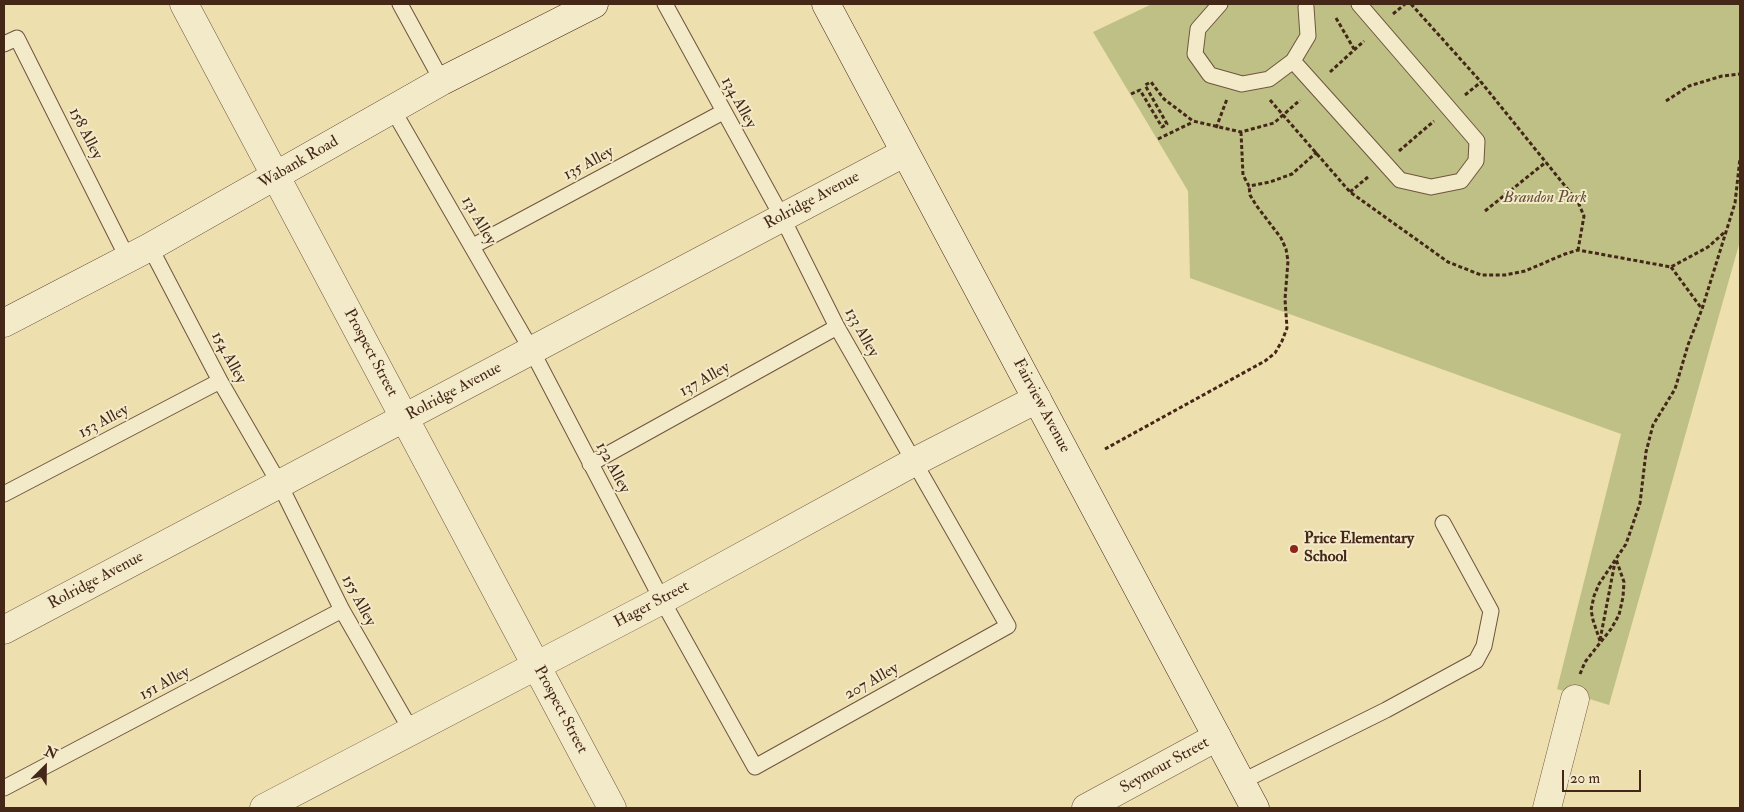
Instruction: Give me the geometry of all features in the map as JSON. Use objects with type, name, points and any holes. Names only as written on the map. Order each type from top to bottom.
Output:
[{"type":"street","name":"Prospect Street","points":[[184,4],[612,808]]},
{"type":"street","name":"Wabank Road","points":[[4,323],[139,253],[442,81],[594,4]]},
{"type":"street","name":"Fairview Avenue","points":[[826,4],[1255,808]]},
{"type":"street","name":"Rolridge Avenue","points":[[4,630],[904,153]]},
{"type":"street","name":"Hager Street","points":[[264,808],[662,600],[914,462],[1037,399]]},
{"type":"street","points":[[1547,808],[1575,699]]},
{"type":"street","name":"Seymour Street","points":[[1086,808],[1217,737]]},
{"type":"lane","points":[[400,4],[442,81]]},
{"type":"lane","name":"134 Alley","points":[[665,4],[782,217]]},
{"type":"lane","points":[[1220,4],[1198,29],[1195,54],[1210,75],[1242,84],[1269,79],[1293,61],[1308,36],[1307,5]]},
{"type":"lane","points":[[1293,61],[1400,180],[1431,187],[1461,181],[1476,161],[1477,141],[1359,4]]},
{"type":"lane","name":"158 Alley","points":[[4,44],[17,38],[139,253]]},
{"type":"lane","name":"131 Alley","points":[[393,110],[532,351]]},
{"type":"lane","name":"135 Alley","points":[[472,246],[723,112]]},
{"type":"lane","name":"133 Alley","points":[[782,217],[837,327],[914,462]]},
{"type":"lane","name":"154 Alley","points":[[139,253],[220,381],[279,483]]},
{"type":"lane","name":"137 Alley","points":[[590,464],[837,327]]},
{"type":"lane","name":"132 Alley","points":[[532,351],[662,600]]},
{"type":"lane","name":"153 Alley","points":[[4,494],[220,381]]},
{"type":"lane","name":"207 Alley","points":[[662,600],[755,767],[1008,626],[914,462]]},
{"type":"lane","name":"155 Alley","points":[[279,483],[342,610],[412,732]]},
{"type":"lane","points":[[1241,782],[1386,710],[1476,661],[1484,646],[1491,611],[1443,523]]},
{"type":"lane","name":"151 Alley","points":[[4,788],[342,610]]},
{"type":"path","points":[[1389,18],[1405,4]]},
{"type":"path","points":[[1410,4],[1481,82],[1578,202],[1584,216],[1578,250]]},
{"type":"path","points":[[1336,18],[1354,49]]},
{"type":"path","points":[[1328,74],[1366,39]]},
{"type":"path","points":[[1666,101],[1689,86],[1722,76],[1740,74]]},
{"type":"path","points":[[1131,94],[1140,90],[1162,127],[1167,124],[1145,85],[1151,82],[1164,99],[1193,122],[1241,132],[1274,123],[1305,96]]},
{"type":"path","points":[[1459,100],[1481,82]]},
{"type":"path","points":[[1284,115],[1350,192],[1448,262],[1481,275],[1505,275],[1525,271],[1578,250],[1671,267],[1708,247],[1726,231]]},
{"type":"path","points":[[1393,156],[1436,120]]},
{"type":"path","points":[[1158,138],[1193,122]]},
{"type":"path","points":[[1105,449],[1265,361],[1275,353],[1282,341],[1287,328],[1285,299],[1288,261],[1286,249],[1281,238],[1250,195],[1249,186],[1242,174],[1241,132]]},
{"type":"path","points":[[1249,186],[1292,174],[1317,152]]},
{"type":"path","points":[[1600,641],[1591,610],[1599,584],[1626,544],[1640,504],[1646,452],[1652,425],[1674,389],[1702,309],[1735,203],[1740,158]]},
{"type":"path","points":[[1485,212],[1546,162]]},
{"type":"path","points":[[1350,192],[1368,177]]},
{"type":"path","points":[[1671,267],[1702,309]]},
{"type":"path","points":[[1575,699],[1578,677],[1585,662],[1611,629],[1619,615],[1624,582],[1616,559]]},
{"type":"path","points":[[1600,641],[1616,559]]},
{"type":"green space","name":"Brandon Park","points":[[1152,4],[1740,4],[1740,241],[1609,705],[1557,689],[1621,434],[1190,278],[1188,191],[1093,32]]},
{"type":"place","name":"Price Elementary School","points":[[1294,549]]}]
